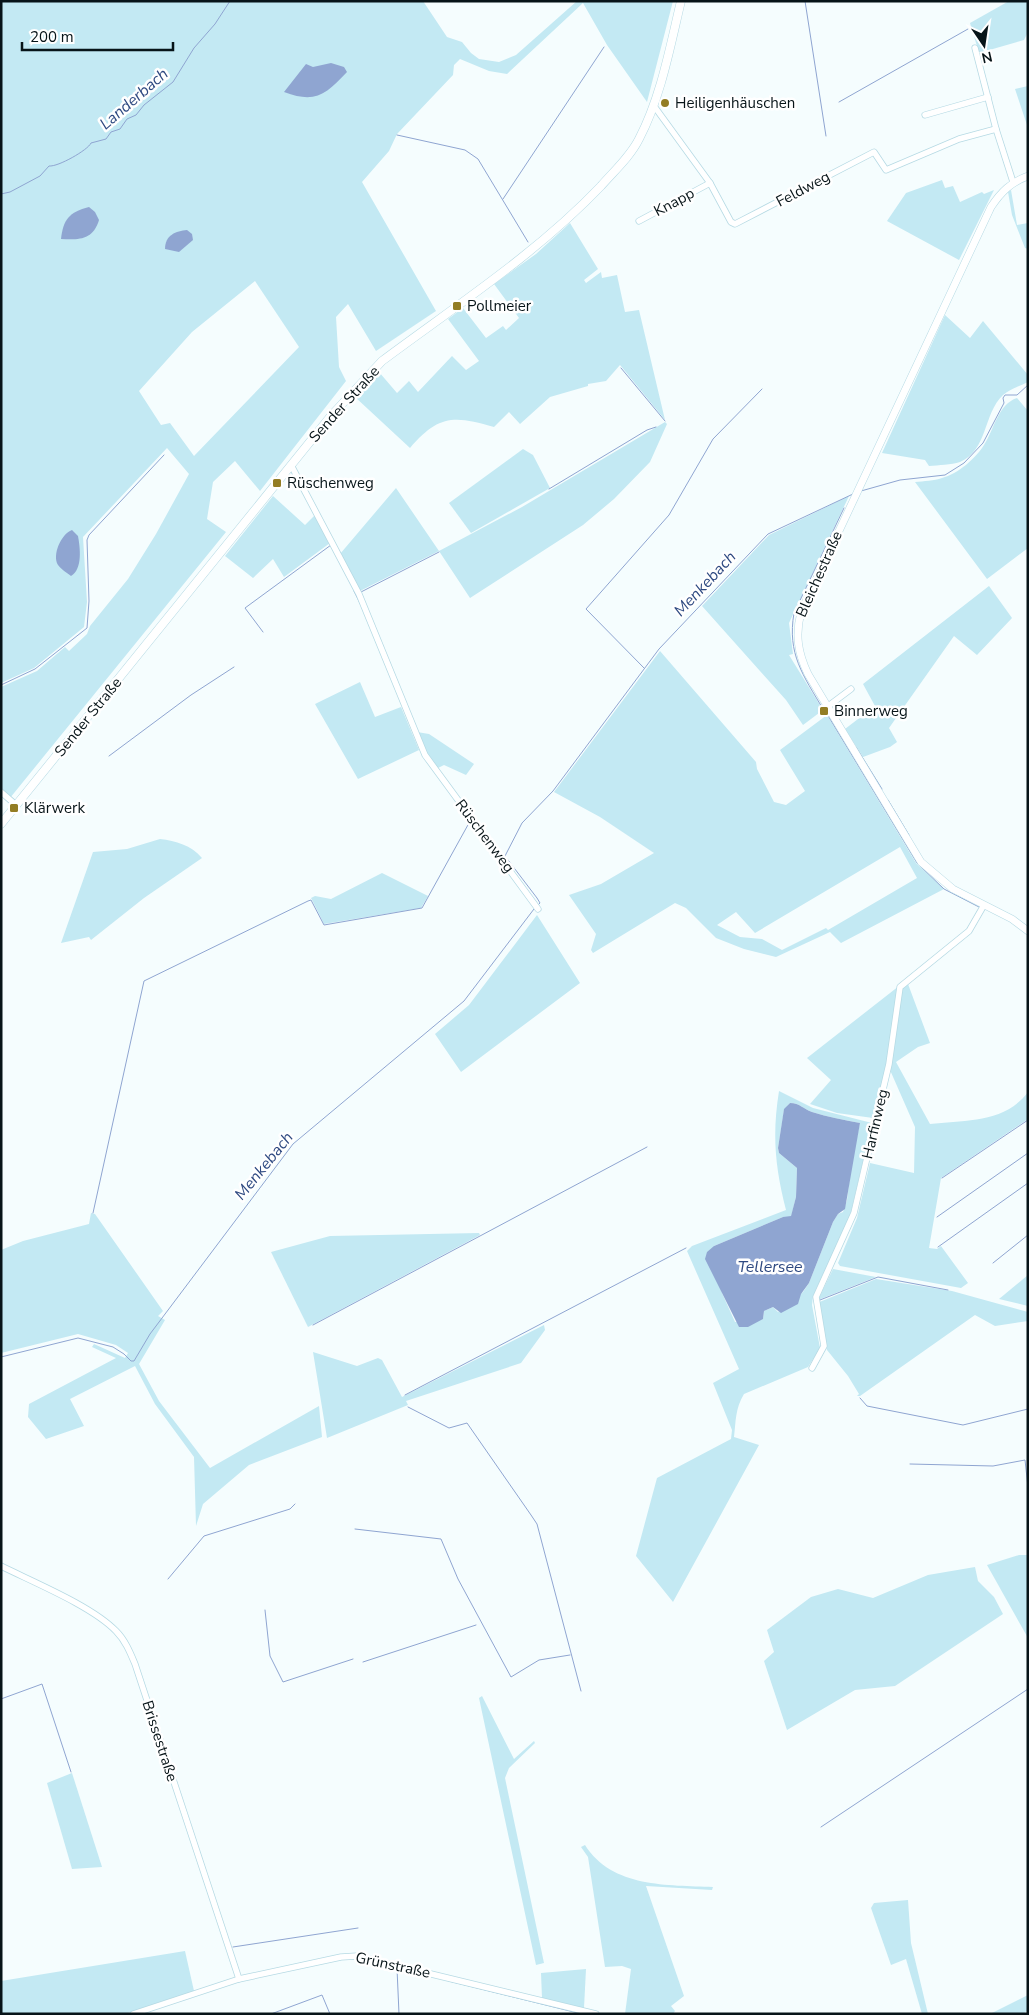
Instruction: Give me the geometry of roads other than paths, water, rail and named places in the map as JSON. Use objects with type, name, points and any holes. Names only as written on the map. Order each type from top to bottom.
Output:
[{"type":"main road","name":"Sender Straße","points":[[1,824],[330,417],[382,361],[512,266],[581,206],[622,163],[638,142],[654,106],[681,1]]},
{"type":"street","points":[[975,48],[996,129],[1013,182]]},
{"type":"street","points":[[925,115],[988,97]]},
{"type":"street","name":"Feldweg","points":[[654,106],[710,183],[731,222],[739,223],[874,152],[886,170],[959,139],[996,129]]},
{"type":"street","name":"Bleichestraße","points":[[1028,176],[1013,182],[1004,189],[991,207],[853,498],[801,612],[798,623],[798,645],[802,663],[921,862],[954,890],[1012,919],[1028,931]]},
{"type":"street","name":"Knapp","points":[[639,222],[710,183]]},
{"type":"street","name":"Rüschenweg","points":[[291,465],[359,594],[425,755],[538,909]]},
{"type":"street","points":[[827,707],[850,689]]},
{"type":"street","points":[[1,792],[16,805]]},
{"type":"street","name":"Harfinweg","points":[[812,1368],[824,1346],[816,1297],[854,1214],[889,1064],[900,987],[969,931],[984,905]]},
{"type":"street","name":"Brissestraße","points":[[1,1566],[95,1615],[116,1632],[124,1642],[138,1673],[239,1979]]},
{"type":"street","name":"Grünstraße","points":[[133,2014],[239,1979],[341,1957],[357,1956],[596,2014]]},
{"type":"water","points":[[331,63],[344,67],[347,72],[333,86],[320,95],[304,97],[284,92],[306,64],[313,67]]},
{"type":"water","points":[[89,207],[95,212],[99,220],[93,232],[79,239],[61,239],[63,227],[68,218],[76,211]]},
{"type":"water","points":[[187,230],[192,234],[193,240],[179,252],[165,249],[165,244],[169,237],[179,231]]},
{"type":"water","points":[[72,530],[78,536],[80,558],[75,573],[71,576],[58,565],[56,556],[61,540]]},
{"type":"water","name":"Tellersee","points":[[790,1103],[818,1114],[860,1123],[845,1209],[838,1214],[833,1222],[809,1283],[801,1294],[798,1304],[781,1313],[773,1307],[764,1311],[763,1319],[748,1327],[739,1327],[705,1259],[707,1252],[714,1246],[783,1217],[791,1216],[796,1197],[797,1168],[779,1153],[778,1148],[784,1109]]},
{"type":"waterway","name":"Landerbach","points":[[1,194],[10,192],[40,176],[49,166],[59,164],[84,150],[91,143],[106,139],[111,132],[120,129],[127,119],[136,115],[144,105],[173,82],[194,48],[215,24],[230,1]]},
{"type":"waterway","points":[[805,1],[826,136]]},
{"type":"waterway","points":[[839,102],[968,29]]},
{"type":"waterway","points":[[503,199],[604,47]]},
{"type":"waterway","points":[[397,135],[465,150],[478,159],[528,242]]},
{"type":"waterway","points":[[621,368],[665,421]]},
{"type":"waterway","name":"Menkebach","points":[[861,491],[900,480],[945,475],[964,463],[983,443],[1004,403],[1003,398],[1005,395],[1017,395],[1028,385]]},
{"type":"waterway","points":[[644,668],[586,609],[669,515],[713,439],[762,389]]},
{"type":"waterway","points":[[549,489],[647,430],[656,427]]},
{"type":"waterway","points":[[1,685],[35,669],[87,628],[89,601],[87,540],[89,535],[164,455]]},
{"type":"waterway","name":"Menkebach","points":[[538,905],[540,903],[537,898],[505,856],[522,823],[553,791],[659,649],[768,534],[853,494]]},
{"type":"waterway","points":[[823,709],[798,664],[792,628],[794,613],[844,508]]},
{"type":"waterway","points":[[263,632],[245,608],[331,545]]},
{"type":"waterway","points":[[361,592],[439,552]]},
{"type":"waterway","points":[[354,591],[361,605]]},
{"type":"waterway","points":[[109,756],[191,695],[234,667]]},
{"type":"waterway","points":[[827,714],[917,863],[944,889],[979,907]]},
{"type":"waterway","points":[[856,747],[882,789]]},
{"type":"waterway","points":[[888,800],[909,835]]},
{"type":"waterway","points":[[93,1213],[144,981],[311,900],[324,925],[422,908],[469,823]]},
{"type":"waterway","name":"Menkebach","points":[[1,1357],[78,1338],[113,1347],[131,1361],[134,1361],[150,1334],[293,1144],[464,1001],[534,909]]},
{"type":"waterway","points":[[942,1178],[1028,1120]]},
{"type":"waterway","points":[[313,1325],[647,1147]]},
{"type":"waterway","points":[[937,1217],[1028,1153]]},
{"type":"waterway","points":[[938,1247],[1028,1183]]},
{"type":"waterway","points":[[993,1263],[1028,1235]]},
{"type":"waterway","points":[[405,1395],[686,1248]]},
{"type":"waterway","points":[[820,1300],[878,1277],[948,1290]]},
{"type":"waterway","points":[[860,1398],[867,1406],[963,1425],[1028,1409]]},
{"type":"waterway","points":[[408,1407],[449,1428],[467,1423],[537,1524],[581,1691]]},
{"type":"waterway","points":[[910,1464],[993,1466],[1025,1460],[1028,1487]]},
{"type":"waterway","points":[[168,1579],[204,1536],[290,1509],[295,1504]]},
{"type":"waterway","points":[[355,1529],[441,1539],[458,1579],[511,1677],[539,1660],[570,1655]]},
{"type":"waterway","points":[[265,1610],[270,1656],[283,1682],[353,1659]]},
{"type":"waterway","points":[[363,1662],[476,1625]]},
{"type":"waterway","points":[[1,1699],[42,1684],[71,1772]]},
{"type":"waterway","points":[[821,1827],[1028,1689]]},
{"type":"waterway","points":[[233,1947],[358,1928]]},
{"type":"waterway","points":[[397,1968],[399,2014]]},
{"type":"waterway","points":[[449,1981],[582,2014]]},
{"type":"waterway","points":[[271,2014],[322,1995],[330,2014]]},
{"type":"place","name":"Heiligenhäuschen","points":[[665,103]]},
{"type":"place","name":"Pollmeier","points":[[457,306]]},
{"type":"place","name":"Rüschenweg","points":[[277,483]]},
{"type":"place","name":"Binnerweg","points":[[824,711]]},
{"type":"place","name":"Klärwerk","points":[[14,808]]}]
